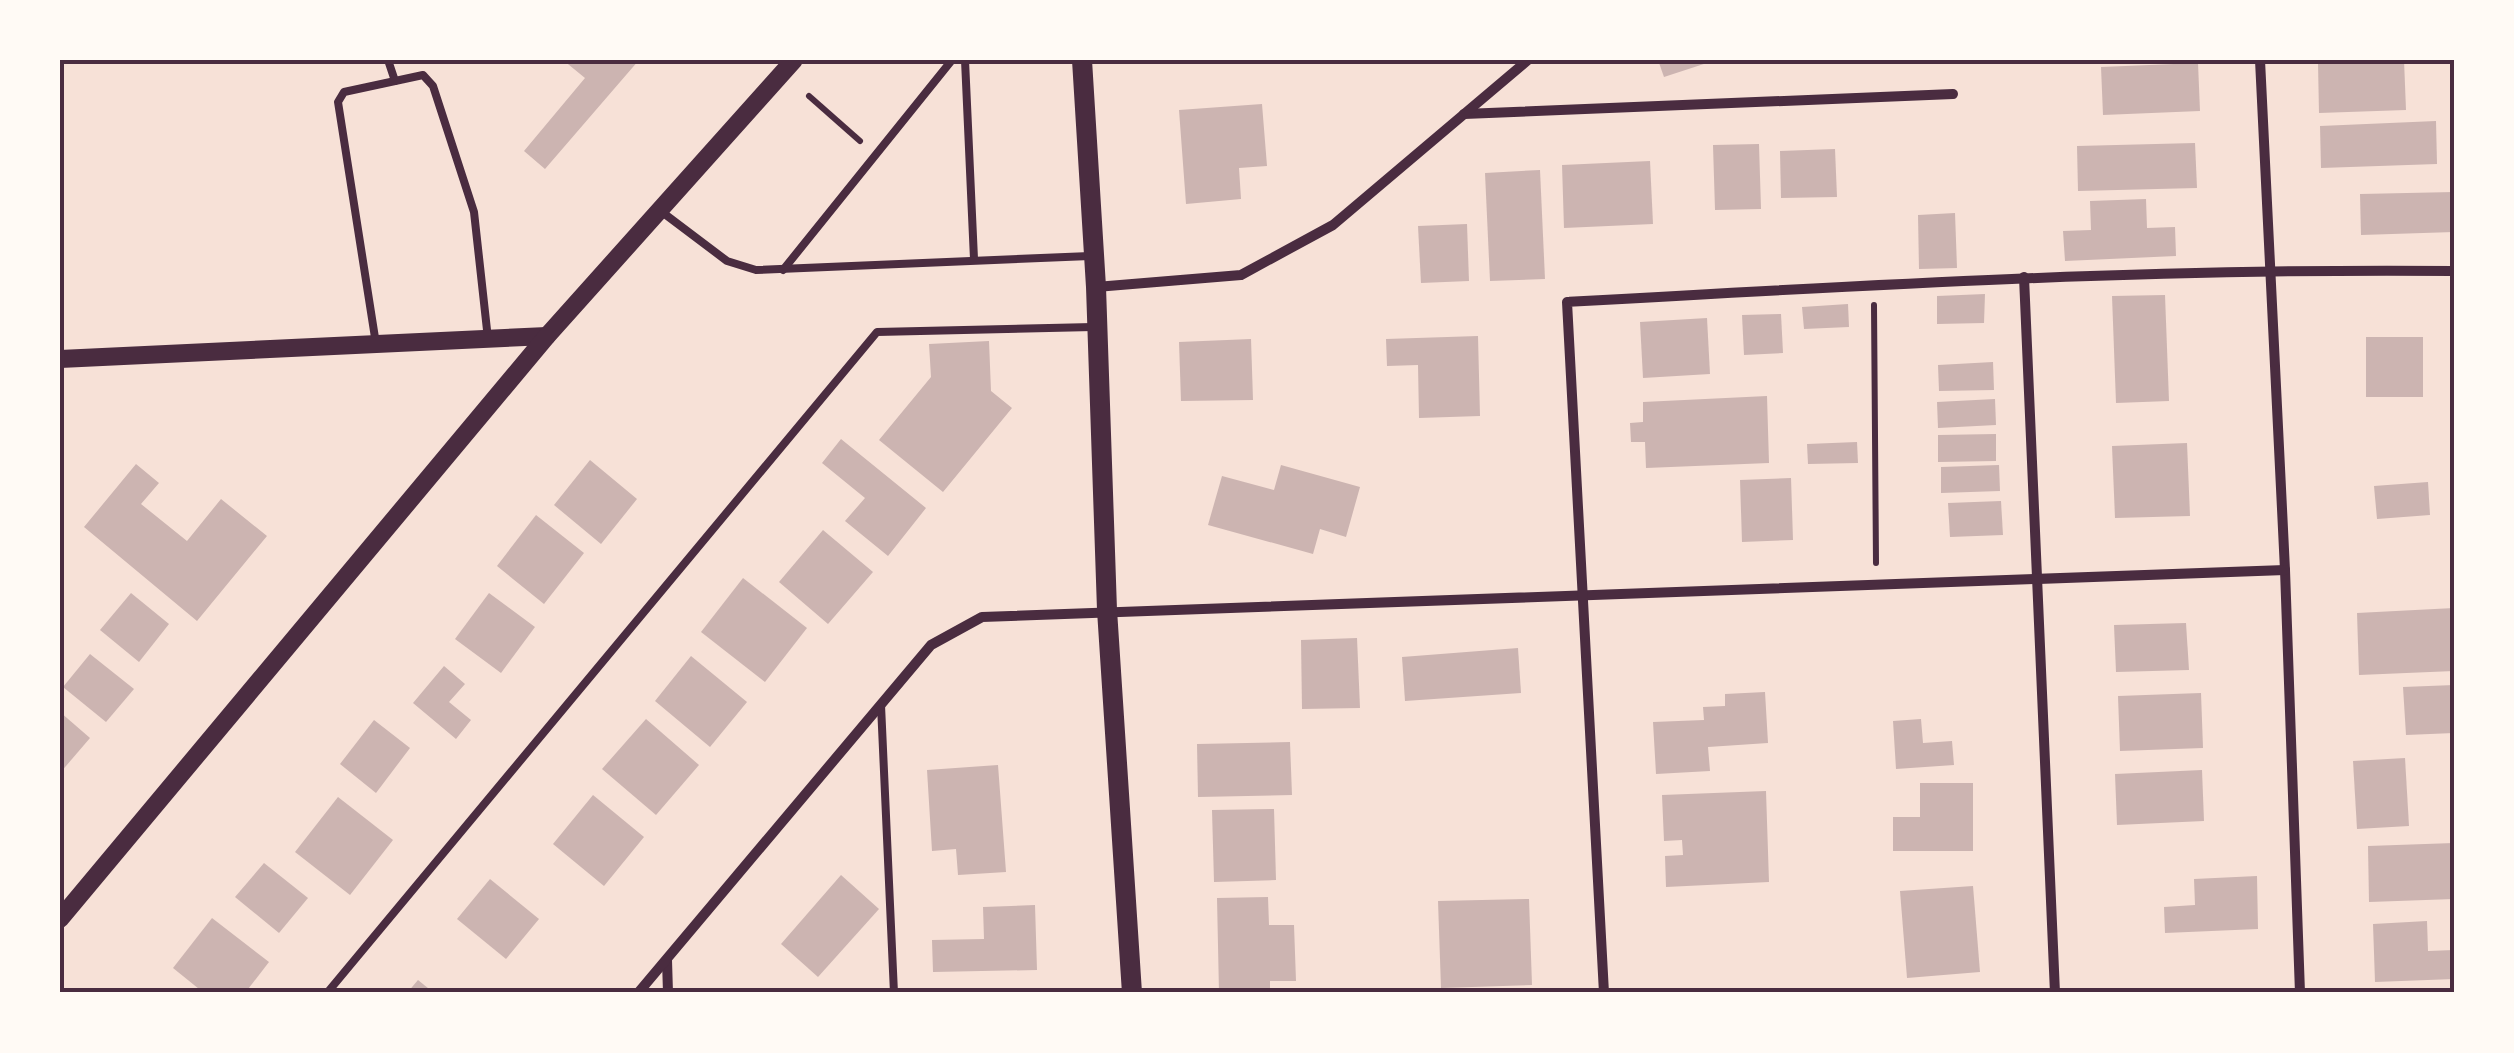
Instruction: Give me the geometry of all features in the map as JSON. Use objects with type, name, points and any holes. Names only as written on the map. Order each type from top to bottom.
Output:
[{"type":"main road","points":[[1082,60],[1098,327],[1107,610],[1132,993]]},
{"type":"street","points":[[60,919],[547,336],[794,60]]},
{"type":"street","points":[[1096,287],[1241,275],[1333,225],[1528,60]]},
{"type":"street","points":[[2260,60],[2285,570],[2300,993]]},
{"type":"street","points":[[1462,114],[1953,94]]},
{"type":"street","points":[[1604,993],[1567,302],[2024,277],[2271,269],[2454,272]]},
{"type":"street","points":[[2024,277],[2055,993]]},
{"type":"street","points":[[60,359],[547,336]]},
{"type":"street","points":[[638,993],[931,645],[982,617],[2285,570]]},
{"type":"street","points":[[667,960],[668,993]]},
{"type":"lane","points":[[388,60],[394,81]]},
{"type":"lane","points":[[783,270],[952,60]]},
{"type":"lane","points":[[965,60],[974,259]]},
{"type":"lane","points":[[376,344],[338,102],[344,92],[423,74],[430,78],[479,234],[488,339]]},
{"type":"lane","points":[[659,210],[727,262],[756,270],[1094,256]]},
{"type":"lane","points":[[327,993],[877,332],[1098,327]]},
{"type":"lane","points":[[881,705],[894,993]]},
{"type":"path","points":[[808,96],[876,155]]},
{"type":"path","points":[[1872,284],[1877,584]]},
{"type":"building","points":[[563,60],[639,60],[545,169],[524,151],[585,78]]},
{"type":"building","points":[[1658,60],[1712,60],[1713,61],[1664,77]]},
{"type":"building","points":[[2404,60],[2406,110],[2319,113],[2318,63]]},
{"type":"building","points":[[2198,63],[2200,111],[2103,115],[2101,67]]},
{"type":"building","points":[[1262,104],[1267,166],[1239,168],[1241,199],[1186,204],[1179,110]]},
{"type":"building","points":[[2436,121],[2437,164],[2321,168],[2320,126]]},
{"type":"building","points":[[2195,143],[2197,188],[2078,191],[2077,146]]},
{"type":"building","points":[[1759,144],[1761,209],[1715,210],[1713,145]]},
{"type":"building","points":[[1835,149],[1837,197],[1781,198],[1780,151]]},
{"type":"building","points":[[1650,161],[1653,224],[1564,228],[1562,165]]},
{"type":"building","points":[[1540,170],[1545,279],[1490,281],[1485,173]]},
{"type":"building","points":[[2454,192],[2454,232],[2361,235],[2360,194]]},
{"type":"building","points":[[2146,199],[2147,228],[2175,227],[2176,256],[2065,261],[2063,231],[2091,230],[2090,201]]},
{"type":"building","points":[[1955,213],[1957,268],[1919,269],[1918,215]]},
{"type":"building","points":[[1467,224],[1469,281],[1421,283],[1418,226]]},
{"type":"building","points":[[1985,294],[1984,323],[1937,324],[1937,296]]},
{"type":"building","points":[[2165,295],[2169,401],[2116,403],[2112,296]]},
{"type":"building","points":[[1848,304],[1849,327],[1804,329],[1802,307]]},
{"type":"building","points":[[1781,314],[1783,353],[1744,355],[1742,315]]},
{"type":"building","points":[[1707,318],[1710,374],[1643,378],[1640,322]]},
{"type":"building","points":[[1478,336],[1480,416],[1419,418],[1418,365],[1387,366],[1386,339]]},
{"type":"building","points":[[2366,337],[2423,337],[2423,397],[2366,397]]},
{"type":"building","points":[[1251,339],[1253,400],[1181,401],[1179,342]]},
{"type":"building","points":[[989,341],[991,391],[1012,408],[943,492],[879,440],[931,377],[929,344]]},
{"type":"building","points":[[1993,362],[1994,390],[1939,391],[1938,365]]},
{"type":"building","points":[[1767,396],[1769,463],[1646,468],[1645,442],[1631,442],[1630,423],[1643,422],[1643,402]]},
{"type":"building","points":[[1995,399],[1996,425],[1938,428],[1937,402]]},
{"type":"building","points":[[1996,434],[1996,461],[1938,462],[1938,435]]},
{"type":"building","points":[[841,439],[926,508],[888,556],[845,521],[865,498],[822,463]]},
{"type":"building","points":[[1857,442],[1858,463],[1808,464],[1807,444]]},
{"type":"building","points":[[2187,443],[2190,516],[2115,518],[2112,446]]},
{"type":"building","points":[[590,460],[637,499],[601,544],[554,505]]},
{"type":"building","points":[[136,464],[159,483],[141,504],[187,541],[221,499],[267,536],[197,621],[84,527]]},
{"type":"building","points":[[1281,465],[1360,487],[1346,537],[1320,529],[1313,554],[1208,525],[1222,476],[1274,490]]},
{"type":"building","points":[[1999,465],[2000,491],[1941,493],[1941,467]]},
{"type":"building","points":[[1791,478],[1793,540],[1742,542],[1740,480]]},
{"type":"building","points":[[2428,482],[2430,515],[2377,519],[2374,486]]},
{"type":"building","points":[[2001,501],[2003,535],[1950,537],[1948,503]]},
{"type":"building","points":[[536,515],[584,553],[544,604],[497,566]]},
{"type":"building","points":[[823,530],[873,572],[828,624],[779,582]]},
{"type":"building","points":[[743,578],[807,628],[765,682],[701,632]]},
{"type":"building","points":[[131,593],[169,624],[139,662],[100,630]]},
{"type":"building","points":[[489,593],[535,627],[501,673],[455,639]]},
{"type":"building","points":[[2454,608],[2454,671],[2359,675],[2357,613]]},
{"type":"building","points":[[2186,623],[2189,670],[2116,672],[2114,625]]},
{"type":"building","points":[[1357,638],[1360,708],[1302,709],[1301,640]]},
{"type":"building","points":[[1518,648],[1521,693],[1405,701],[1402,657]]},
{"type":"building","points":[[90,654],[134,689],[106,722],[63,687]]},
{"type":"building","points":[[691,656],[747,702],[710,747],[655,701]]},
{"type":"building","points":[[444,666],[465,684],[449,702],[471,720],[456,739],[413,703]]},
{"type":"building","points":[[2454,685],[2454,733],[2406,735],[2403,687]]},
{"type":"building","points":[[1765,692],[1768,743],[1708,747],[1710,771],[1656,774],[1653,722],[1704,720],[1703,707],[1725,706],[1725,694]]},
{"type":"building","points":[[2201,693],[2203,748],[2120,751],[2118,696]]},
{"type":"building","points":[[60,712],[90,738],[60,773]]},
{"type":"building","points":[[646,719],[699,765],[656,815],[602,769]]},
{"type":"building","points":[[1921,719],[1923,743],[1952,741],[1954,765],[1896,769],[1893,721]]},
{"type":"building","points":[[374,720],[410,748],[376,793],[340,764]]},
{"type":"building","points":[[1290,742],[1292,795],[1198,797],[1197,744]]},
{"type":"building","points":[[2405,758],[2409,826],[2357,829],[2353,761]]},
{"type":"building","points":[[998,765],[1006,872],[958,875],[956,849],[932,851],[927,770]]},
{"type":"building","points":[[2202,770],[2204,821],[2117,825],[2115,774]]},
{"type":"building","points":[[1920,783],[1973,783],[1973,851],[1893,851],[1893,817],[1920,817]]},
{"type":"building","points":[[1766,791],[1769,882],[1666,887],[1665,856],[1683,855],[1682,840],[1664,841],[1662,795]]},
{"type":"building","points":[[593,795],[644,837],[604,886],[553,844]]},
{"type":"building","points":[[338,797],[393,840],[350,895],[295,852]]},
{"type":"building","points":[[1274,809],[1276,880],[1214,882],[1212,810]]},
{"type":"building","points":[[2454,843],[2454,899],[2369,902],[2368,846]]},
{"type":"building","points":[[264,863],[308,898],[279,933],[235,897]]},
{"type":"building","points":[[841,875],[879,909],[818,977],[781,944]]},
{"type":"building","points":[[2257,876],[2258,929],[2165,933],[2164,907],[2195,905],[2194,879]]},
{"type":"building","points":[[490,879],[539,919],[506,959],[457,919]]},
{"type":"building","points":[[1973,886],[1980,972],[1907,978],[1900,891]]},
{"type":"building","points":[[1268,897],[1269,925],[1294,925],[1296,981],[1270,981],[1270,993],[1219,993],[1217,898]]},
{"type":"building","points":[[1529,899],[1532,985],[1441,988],[1438,901]]},
{"type":"building","points":[[1035,905],[1037,970],[933,972],[932,940],[984,939],[983,907]]},
{"type":"building","points":[[212,918],[269,962],[245,993],[204,993],[173,968]]},
{"type":"building","points":[[2427,921],[2428,951],[2454,950],[2454,979],[2375,982],[2373,924]]},
{"type":"building","points":[[418,980],[434,993],[407,993]]},
{"type":"building","points":[[988,989],[1041,989],[1041,993],[988,993]]}]
